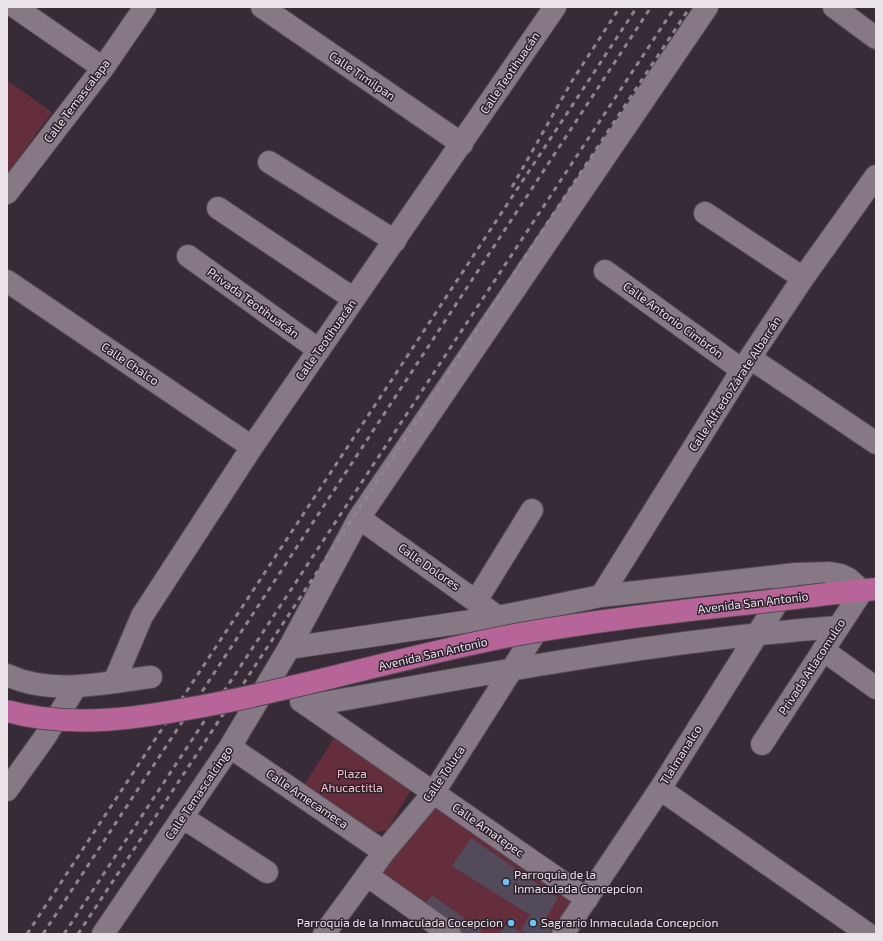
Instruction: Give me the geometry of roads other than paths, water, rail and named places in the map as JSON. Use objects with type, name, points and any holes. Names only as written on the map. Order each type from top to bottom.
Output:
[{"type":"main road","name":"Avenida San Antonio","points":[[7,711],[30,716],[72,720],[110,721],[164,713],[272,693],[519,634],[612,620],[869,590]]},
{"type":"street","points":[[15,7],[103,68]]},
{"type":"street","name":"Calle Temascalapa","points":[[7,192],[103,68],[145,7]]},
{"type":"street","name":"Calle Timilpan","points":[[262,7],[462,144]]},
{"type":"street","name":"Calle Teotihuacán","points":[[114,682],[142,616],[252,447],[555,7]]},
{"type":"street","name":"Calle Temascalcingo","points":[[103,934],[230,747],[289,648],[359,518],[707,7]]},
{"type":"street","points":[[834,7],[876,38]]},
{"type":"street","points":[[269,162],[395,241]]},
{"type":"street","name":"Calle Alfredo Zárate Albarrán","points":[[601,596],[746,364],[803,278],[876,176]]},
{"type":"street","points":[[218,208],[354,300]]},
{"type":"street","points":[[705,213],[803,278]]},
{"type":"street","name":"Privada Teotihuacán","points":[[188,256],[319,350]]},
{"type":"street","name":"Calle Antonio Cimbrón","points":[[605,271],[746,364],[876,443]]},
{"type":"street","name":"Calle Chalco","points":[[7,281],[252,447]]},
{"type":"street","points":[[476,601],[532,510]]},
{"type":"street","name":"Calle Dolores","points":[[359,518],[498,617]]},
{"type":"street","name":"Avenida San Antonio","points":[[289,648],[498,617],[601,596],[796,574],[830,573],[841,575],[869,590]]},
{"type":"street","name":"Tlalmanalco","points":[[573,930],[587,899],[660,788],[796,574]]},
{"type":"street","name":"Privada Atlacomulco","points":[[762,744],[838,627],[869,590]]},
{"type":"street","name":"Calle Toluca","points":[[324,934],[368,876],[384,852],[434,792],[552,606]]},
{"type":"street","points":[[308,706],[512,668],[758,633],[838,627]]},
{"type":"street","points":[[823,650],[876,688]]},
{"type":"street","points":[[7,675],[43,685],[75,688],[151,677]]},
{"type":"street","name":"Calle Amatepec","points":[[270,680],[587,899]]},
{"type":"street","points":[[7,790],[45,737],[75,688]]},
{"type":"street","name":"Calle Amecameca","points":[[230,747],[384,852]]},
{"type":"street","points":[[660,788],[868,934]]},
{"type":"street","points":[[182,817],[267,872]]},
{"type":"street","points":[[368,876],[450,934]]},
{"type":"railway","points":[[512,187],[572,81],[620,7]]},
{"type":"railway","points":[[27,934],[637,7]]},
{"type":"railway","points":[[43,934],[651,7]]},
{"type":"railway","points":[[64,934],[675,7]]},
{"type":"railway","points":[[78,934],[690,7]]},
{"type":"place","name":"Parroquia de la Inmaculada Concepcion","points":[[506,882]]},
{"type":"place","name":"Parroquia de la Inmaculada Cocepcion","points":[[511,923]]},
{"type":"place","name":"Sagrario Inmaculada Concepcion","points":[[533,923]]},
{"type":"park label","name":"Plaza Ahucactitla","points":[[352,781]]}]
